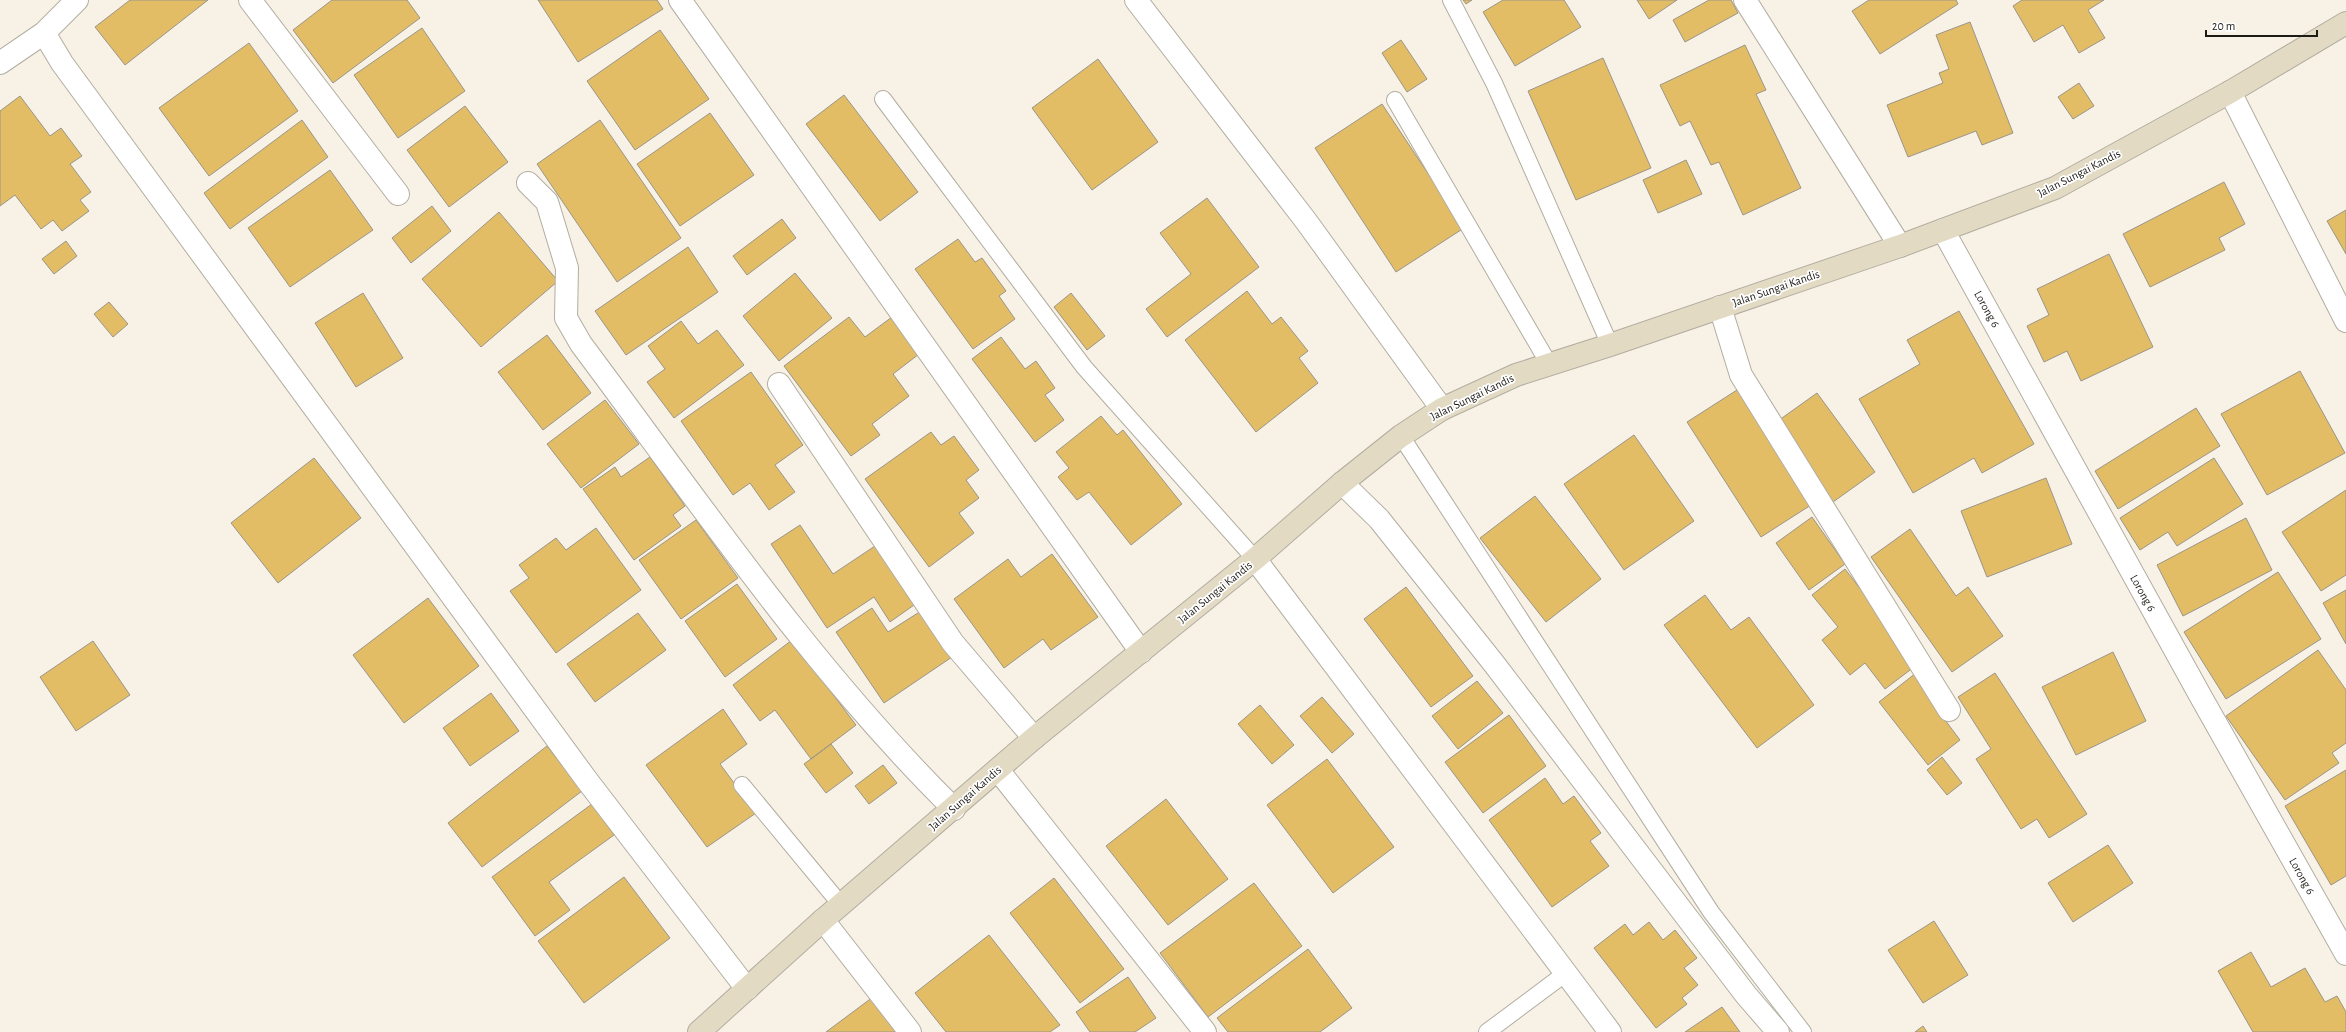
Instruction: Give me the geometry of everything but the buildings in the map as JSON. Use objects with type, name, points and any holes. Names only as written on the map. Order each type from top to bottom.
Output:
[{"type":"street","points":[[0,63],[44,32],[77,0]]},
{"type":"street","points":[[250,0],[398,194]]},
{"type":"street","points":[[680,0],[1141,652]]},
{"type":"street","points":[[1136,0],[1306,221],[1442,409]]},
{"type":"street","points":[[1745,0],[1900,246]]},
{"type":"street","name":"Jalan Sungai Kandis","points":[[699,1032],[824,920],[954,809],[1034,738],[1256,559],[1342,483],[1402,436],[1442,409],[1516,374],[1610,345],[1900,246],[2055,188],[2230,92],[2346,23]]},
{"type":"street","points":[[44,32],[62,63],[581,772],[747,989]]},
{"type":"street","points":[[2230,92],[2346,321]]},
{"type":"street","points":[[528,183],[547,202],[567,268],[566,318],[581,344],[801,638],[906,762],[954,809]]},
{"type":"street","name":"Lorong 6","points":[[1943,230],[2197,690],[2346,954]]},
{"type":"street","points":[[1720,307],[1741,375],[1949,710]]},
{"type":"street","points":[[779,384],[953,643],[1034,738]]},
{"type":"street","points":[[1342,483],[1384,525],[1490,658],[1746,995],[1778,1032]]},
{"type":"street","points":[[1256,559],[1610,1032]]},
{"type":"street","points":[[998,770],[1205,1032]]},
{"type":"street","points":[[824,920],[910,1032]]},
{"type":"lane","points":[[1451,0],[1494,83],[1610,345]]},
{"type":"lane","points":[[883,99],[1084,367],[1256,559]]},
{"type":"lane","points":[[1395,100],[1549,364]]},
{"type":"lane","points":[[1402,436],[1711,912],[1803,1032]]},
{"type":"lane","points":[[742,785],[842,906]]},
{"type":"lane","points":[[1487,1032],[1566,973]]}]
